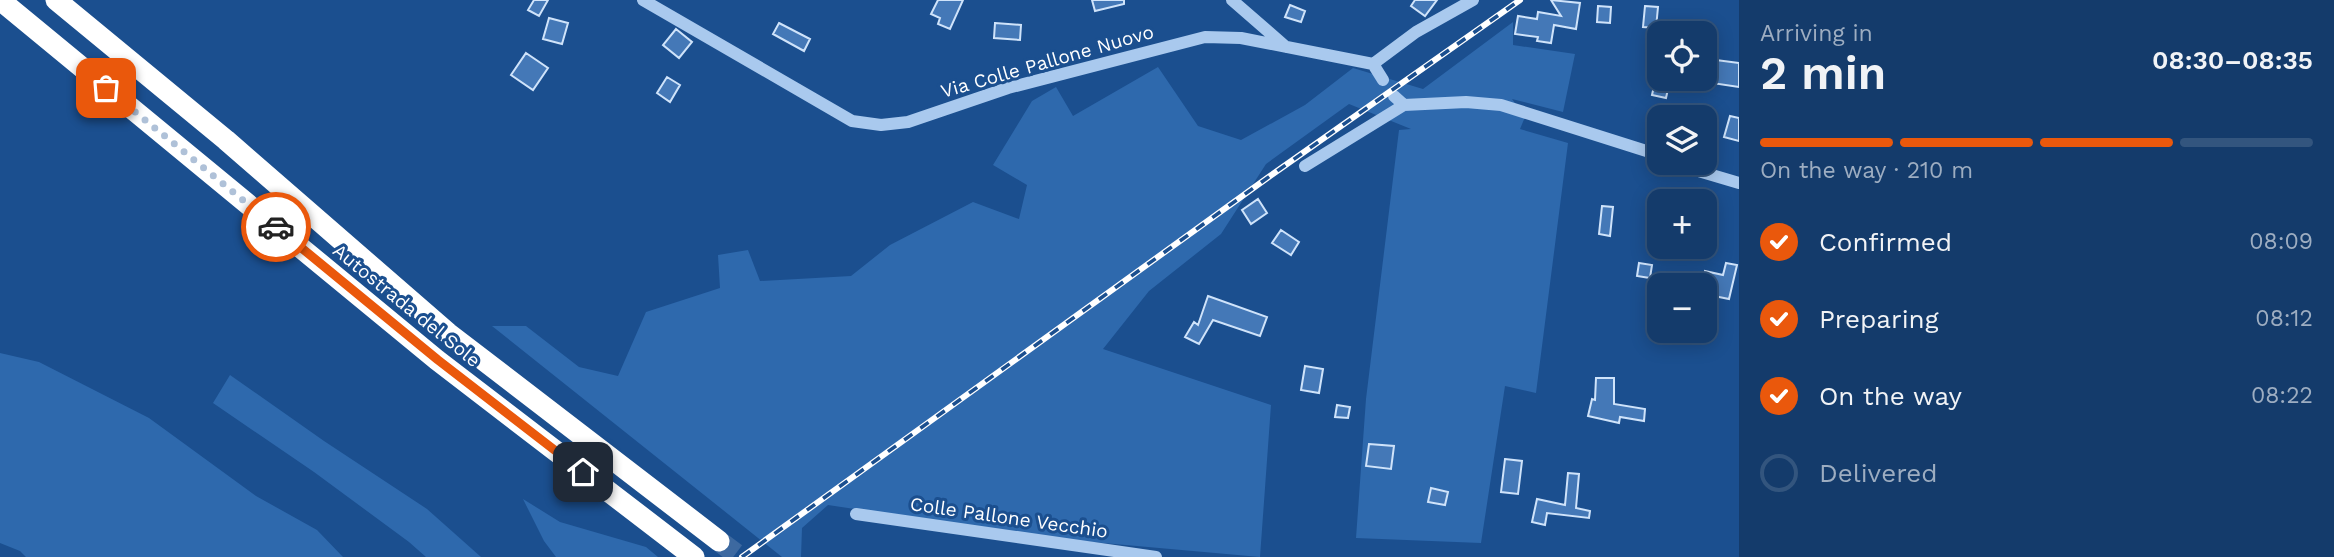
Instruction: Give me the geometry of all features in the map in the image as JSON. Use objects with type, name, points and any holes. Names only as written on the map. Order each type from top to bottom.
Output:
[{"type":"highway","name":"Autostrada del Sole","points":[[0,0],[438,360],[694,557]]},
{"type":"highway","name":"Autostrada del Sole","points":[[56,0],[226,140],[448,333],[719,541]]},
{"type":"street","name":"Via Colle Pallone Nuovo","points":[[643,0],[852,121],[873,125],[908,122],[1008,88],[1194,39],[1231,37],[1373,64]]},
{"type":"street","points":[[1232,0],[1286,47]]},
{"type":"street","points":[[1383,80],[1373,64],[1416,33],[1472,0]]},
{"type":"street","points":[[1305,166],[1399,100],[1501,105],[1647,151]]},
{"type":"street","points":[[1716,175],[1739,183]]},
{"type":"street","name":"Colle Pallone Vecchio","points":[[856,514],[1156,557]]},
{"type":"shaded area","points":[[1513,22],[1513,45],[1575,54],[1563,112],[1512,99],[1525,117],[1520,129],[1568,143],[1536,393],[1505,386],[1481,543],[1356,538],[1366,399],[1399,130],[1411,129],[1349,104],[1266,164],[1221,234],[1149,291],[1103,349],[1271,405],[1260,557],[1047,538],[828,505],[802,528],[801,557],[782,557],[492,326],[526,326],[579,367],[618,376],[646,312],[720,288],[718,255],[748,250],[760,281],[851,276],[890,245],[973,202],[1019,219],[1027,185],[993,165],[1032,101],[1056,87],[1073,116],[1158,67],[1198,126],[1241,140],[1305,105],[1353,68],[1423,89]]},
{"type":"shaded area","points":[[0,353],[39,362],[149,418],[256,496],[317,530],[343,557],[26,557],[20,551],[0,543]]},
{"type":"shaded area","points":[[230,375],[427,509],[481,557],[426,557],[314,472],[213,403]]},
{"type":"shaded area","points":[[523,499],[560,522],[646,547],[658,557],[556,557],[544,541]]},
{"type":"building","points":[[534,0],[548,0],[539,16],[528,10]]},
{"type":"building","points":[[938,0],[963,0],[950,29],[938,24],[940,18],[931,14]]},
{"type":"building","points":[[1092,0],[1124,0],[1124,4],[1095,11]]},
{"type":"building","points":[[1415,0],[1437,0],[1425,16],[1411,6]]},
{"type":"building","points":[[1551,0],[1580,3],[1576,29],[1554,25],[1551,43],[1537,41],[1538,37],[1515,34],[1518,16],[1537,19],[1538,12],[1561,16]]},
{"type":"building","points":[[1290,5],[1305,11],[1301,22],[1285,17]]},
{"type":"building","points":[[1598,6],[1611,7],[1610,23],[1597,22]]},
{"type":"building","points":[[1645,6],[1658,7],[1657,21],[1647,21],[1647,27],[1643,27]]},
{"type":"building","points":[[549,18],[568,23],[562,44],[543,39]]},
{"type":"building","points":[[779,23],[810,39],[804,51],[773,34]]},
{"type":"building","points":[[995,23],[1021,25],[1020,40],[994,38]]},
{"type":"building","points":[[676,29],[692,42],[679,58],[663,45]]},
{"type":"building","points":[[526,53],[548,68],[533,90],[511,75]]},
{"type":"building","points":[[1717,60],[1739,63],[1739,87],[1717,84]]},
{"type":"building","points":[[667,77],[680,85],[670,102],[657,93]]},
{"type":"building","points":[[1653,91],[1668,91],[1666,98],[1652,95]]},
{"type":"building","points":[[1730,116],[1739,118],[1739,141],[1724,137]]},
{"type":"building","points":[[1258,199],[1267,213],[1251,224],[1242,210]]},
{"type":"building","points":[[1602,206],[1613,207],[1610,236],[1599,234]]},
{"type":"building","points":[[1281,230],[1299,242],[1291,255],[1272,243]]},
{"type":"building","points":[[1639,263],[1652,265],[1647,278],[1637,276]]},
{"type":"building","points":[[1726,263],[1737,265],[1729,299],[1717,297],[1717,274],[1723,275]]},
{"type":"building","points":[[1208,296],[1267,317],[1260,336],[1213,320],[1199,344],[1185,337],[1194,322],[1198,325]]},
{"type":"building","points":[[1305,366],[1323,369],[1319,393],[1301,390]]},
{"type":"building","points":[[1596,378],[1614,378],[1614,404],[1645,409],[1644,421],[1620,417],[1619,423],[1588,416],[1592,399],[1595,400]]},
{"type":"building","points":[[1337,405],[1350,407],[1348,418],[1335,417]]},
{"type":"building","points":[[1369,444],[1394,446],[1391,469],[1366,466]]},
{"type":"building","points":[[1505,459],[1522,461],[1518,494],[1501,492]]},
{"type":"building","points":[[1568,473],[1579,474],[1576,508],[1590,511],[1589,518],[1547,513],[1545,525],[1532,522],[1537,499],[1565,505]]},
{"type":"building","points":[[1431,488],[1448,492],[1445,505],[1428,502]]},
{"type":"tunnel","points":[[719,541],[740,557]]},
{"type":"railway","points":[[742,557],[1270,176],[1520,0]]},
{"type":"way so far","points":[[106,88],[276,227]]},
{"type":"route","points":[[276,227],[438,360],[583,472]]}]
